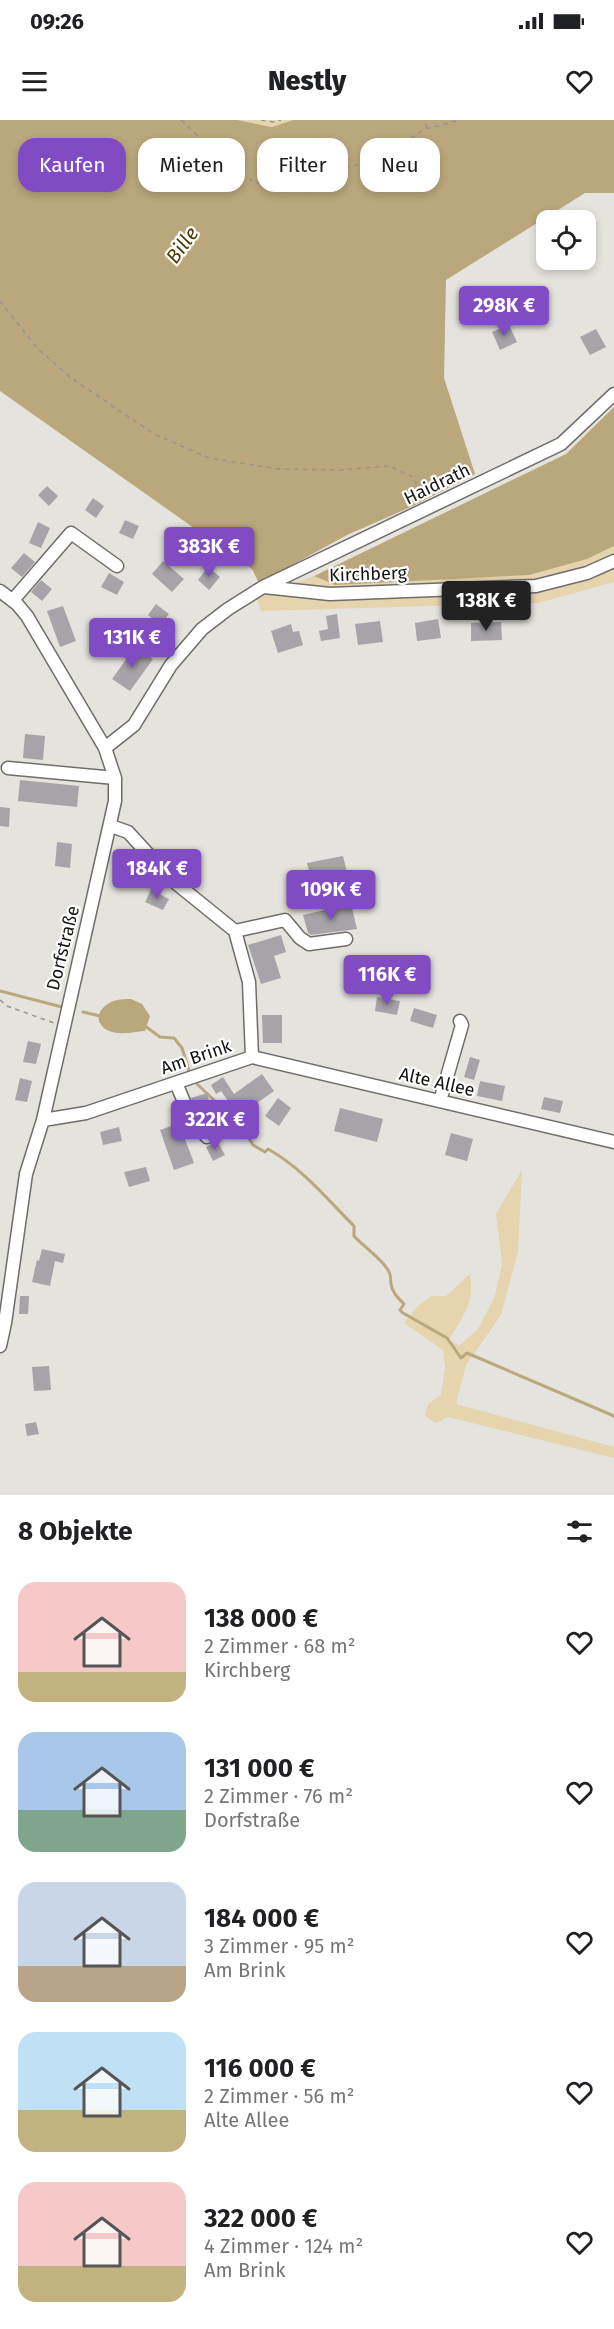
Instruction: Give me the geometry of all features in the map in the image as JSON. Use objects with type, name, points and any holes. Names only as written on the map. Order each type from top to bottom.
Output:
[{"type":"street","name":"Haidrath","points":[[263,587],[561,444],[614,394]]},
{"type":"street","points":[[13,600],[72,533],[117,566]]},
{"type":"street","name":"Kirchberg","points":[[263,587],[330,594],[536,586],[587,573],[614,561]]},
{"type":"street","points":[[105,748],[134,725],[171,665],[202,629],[263,587]]},
{"type":"street","name":"Dorfstraße","points":[[0,591],[13,600],[27,616],[105,748],[115,778],[116,801],[43,1120],[26,1174],[6,1323],[0,1346]]},
{"type":"street","points":[[8,768],[115,778]]},
{"type":"street","points":[[111,826],[128,832],[172,880],[235,931],[285,920],[300,938],[309,944],[345,939]]},
{"type":"street","name":"Am Brink","points":[[43,1120],[86,1113],[252,1057],[249,982],[235,931]]},
{"type":"street","points":[[440,1101],[462,1025],[460,1021]]},
{"type":"street","name":"Alte Allee","points":[[252,1057],[614,1143]]},
{"type":"street","points":[[176,1083],[190,1116],[207,1137]]},
{"type":"path","points":[[181,120],[236,172],[257,183],[354,166],[402,144],[425,129],[460,120]]},
{"type":"path","points":[[261,120],[273,122],[281,120]]},
{"type":"path","points":[[425,129],[426,120]]},
{"type":"path","points":[[0,301],[37,348],[71,378],[154,434],[209,458],[279,469],[340,470],[388,466],[413,477],[428,509]]},
{"type":"path","points":[[0,1000],[29,1015],[63,1025]]},
{"type":"shaded area","points":[[0,120],[237,120],[272,127],[293,120],[614,120],[614,193],[585,193],[558,210],[536,210],[536,224],[446,280],[444,378],[475,474],[413,506],[347,535],[259,583],[252,569],[0,391]]},
{"type":"shaded area","points":[[237,120],[293,120],[272,127]]},
{"type":"shaded area","points":[[614,407],[614,546],[587,559],[529,575],[335,585],[314,576],[566,454]]},
{"type":"shaded area","points":[[614,546],[614,582],[538,603],[261,611],[256,596],[314,576],[335,585],[587,559]]},
{"type":"shaded area","points":[[120,999],[131,999],[142,1004],[150,1016],[145,1031],[116,1033],[102,1026],[99,1017],[103,1008]]},
{"type":"shaded area","points":[[522,1170],[518,1251],[501,1315],[466,1365],[456,1404],[614,1447],[614,1458],[448,1417],[436,1423],[425,1416],[428,1404],[441,1395],[445,1368],[443,1350],[404,1323],[419,1305],[432,1296],[446,1296],[470,1274],[471,1293],[467,1309],[449,1340],[459,1346],[478,1329],[495,1296],[502,1264],[496,1214]]},
{"type":"building","points":[[509,325],[517,342],[500,350],[492,332]]},
{"type":"building","points":[[596,329],[606,347],[590,355],[580,337]]},
{"type":"building","points":[[47,486],[58,496],[49,506],[38,495]]},
{"type":"building","points":[[93,498],[104,506],[96,518],[85,510]]},
{"type":"building","points":[[125,520],[139,526],[133,539],[119,533]]},
{"type":"building","points":[[38,522],[50,528],[41,548],[29,543]]},
{"type":"building","points":[[24,553],[35,562],[22,577],[11,568]]},
{"type":"building","points":[[163,561],[184,579],[172,592],[152,574]]},
{"type":"building","points":[[208,567],[220,577],[209,590],[198,580]]},
{"type":"building","points":[[109,573],[124,582],[117,595],[101,587]]},
{"type":"building","points":[[41,580],[52,589],[42,601],[31,592]]},
{"type":"building","points":[[156,604],[169,614],[161,625],[148,615]]},
{"type":"building","points":[[63,606],[76,641],[60,647],[47,611]]},
{"type":"building","points":[[337,614],[340,638],[321,641],[319,631],[328,629],[326,616]]},
{"type":"building","points":[[438,619],[441,638],[417,641],[415,623]]},
{"type":"building","points":[[380,621],[383,642],[358,645],[355,624]]},
{"type":"building","points":[[501,622],[502,640],[471,641],[471,623]]},
{"type":"building","points":[[291,624],[293,632],[299,631],[303,645],[278,653],[271,631]]},
{"type":"building","points":[[135,647],[153,659],[130,691],[112,679]]},
{"type":"building","points":[[25,734],[45,736],[43,760],[23,758]]},
{"type":"building","points":[[20,780],[79,786],[77,807],[18,801]]},
{"type":"building","points":[[0,807],[10,808],[9,827],[0,826]]},
{"type":"building","points":[[57,842],[72,844],[70,868],[55,866]]},
{"type":"building","points":[[343,856],[351,889],[315,896],[307,863]]},
{"type":"building","points":[[123,862],[132,864],[127,882],[118,880]]},
{"type":"building","points":[[151,890],[169,899],[163,910],[145,902]]},
{"type":"building","points":[[351,904],[357,929],[311,935],[308,933],[303,915]]},
{"type":"building","points":[[281,935],[286,952],[274,956],[281,978],[261,984],[248,945]]},
{"type":"building","points":[[377,997],[400,1001],[397,1015],[375,1011]]},
{"type":"building","points":[[414,1008],[437,1015],[433,1028],[410,1021]]},
{"type":"building","points":[[262,1015],[282,1015],[282,1043],[263,1043]]},
{"type":"building","points":[[28,1041],[41,1044],[36,1064],[23,1062]]},
{"type":"building","points":[[470,1057],[480,1060],[474,1080],[464,1077]]},
{"type":"building","points":[[262,1074],[274,1091],[239,1116],[221,1091],[216,1094],[211,1085],[223,1077],[234,1094]]},
{"type":"building","points":[[20,1078],[32,1081],[27,1102],[15,1100]]},
{"type":"building","points":[[480,1081],[505,1086],[502,1101],[477,1096]]},
{"type":"building","points":[[207,1093],[213,1115],[202,1118],[191,1098]]},
{"type":"building","points":[[544,1097],[563,1101],[560,1113],[541,1109]]},
{"type":"building","points":[[278,1098],[291,1108],[279,1126],[265,1116]]},
{"type":"building","points":[[340,1108],[383,1119],[377,1142],[334,1131]]},
{"type":"building","points":[[179,1123],[194,1163],[174,1170],[160,1130]]},
{"type":"building","points":[[119,1127],[122,1141],[103,1145],[100,1132]]},
{"type":"building","points":[[451,1133],[473,1139],[467,1161],[445,1155]]},
{"type":"building","points":[[217,1141],[225,1155],[213,1161],[206,1147]]},
{"type":"building","points":[[146,1167],[150,1181],[129,1187],[124,1172]]},
{"type":"building","points":[[42,1249],[65,1254],[63,1263],[55,1261],[50,1286],[32,1282]]},
{"type":"building","points":[[20,1296],[29,1296],[28,1314],[19,1314]]},
{"type":"building","points":[[49,1366],[51,1390],[34,1391],[32,1367]]},
{"type":"building","points":[[36,1422],[39,1434],[27,1436],[25,1424]]},
{"type":"waterway","name":"Bille","points":[[119,120],[120,135],[87,193],[92,265],[132,309],[169,302],[215,236],[246,215],[301,203],[348,205],[374,216],[442,222],[495,213],[597,163],[614,170]]},
{"type":"waterway","points":[[0,991],[62,1007]]},
{"type":"waterway","points":[[83,1012],[100,1016]]},
{"type":"waterway","points":[[145,1026],[160,1037],[174,1038],[182,1048],[190,1074]]},
{"type":"waterway","points":[[194,1081],[243,1128],[253,1145],[265,1152],[268,1149],[292,1165],[314,1184],[354,1226],[354,1236],[381,1261],[389,1272],[393,1290],[404,1304],[400,1310],[403,1313],[447,1338],[461,1358],[467,1353],[614,1416]]}]
